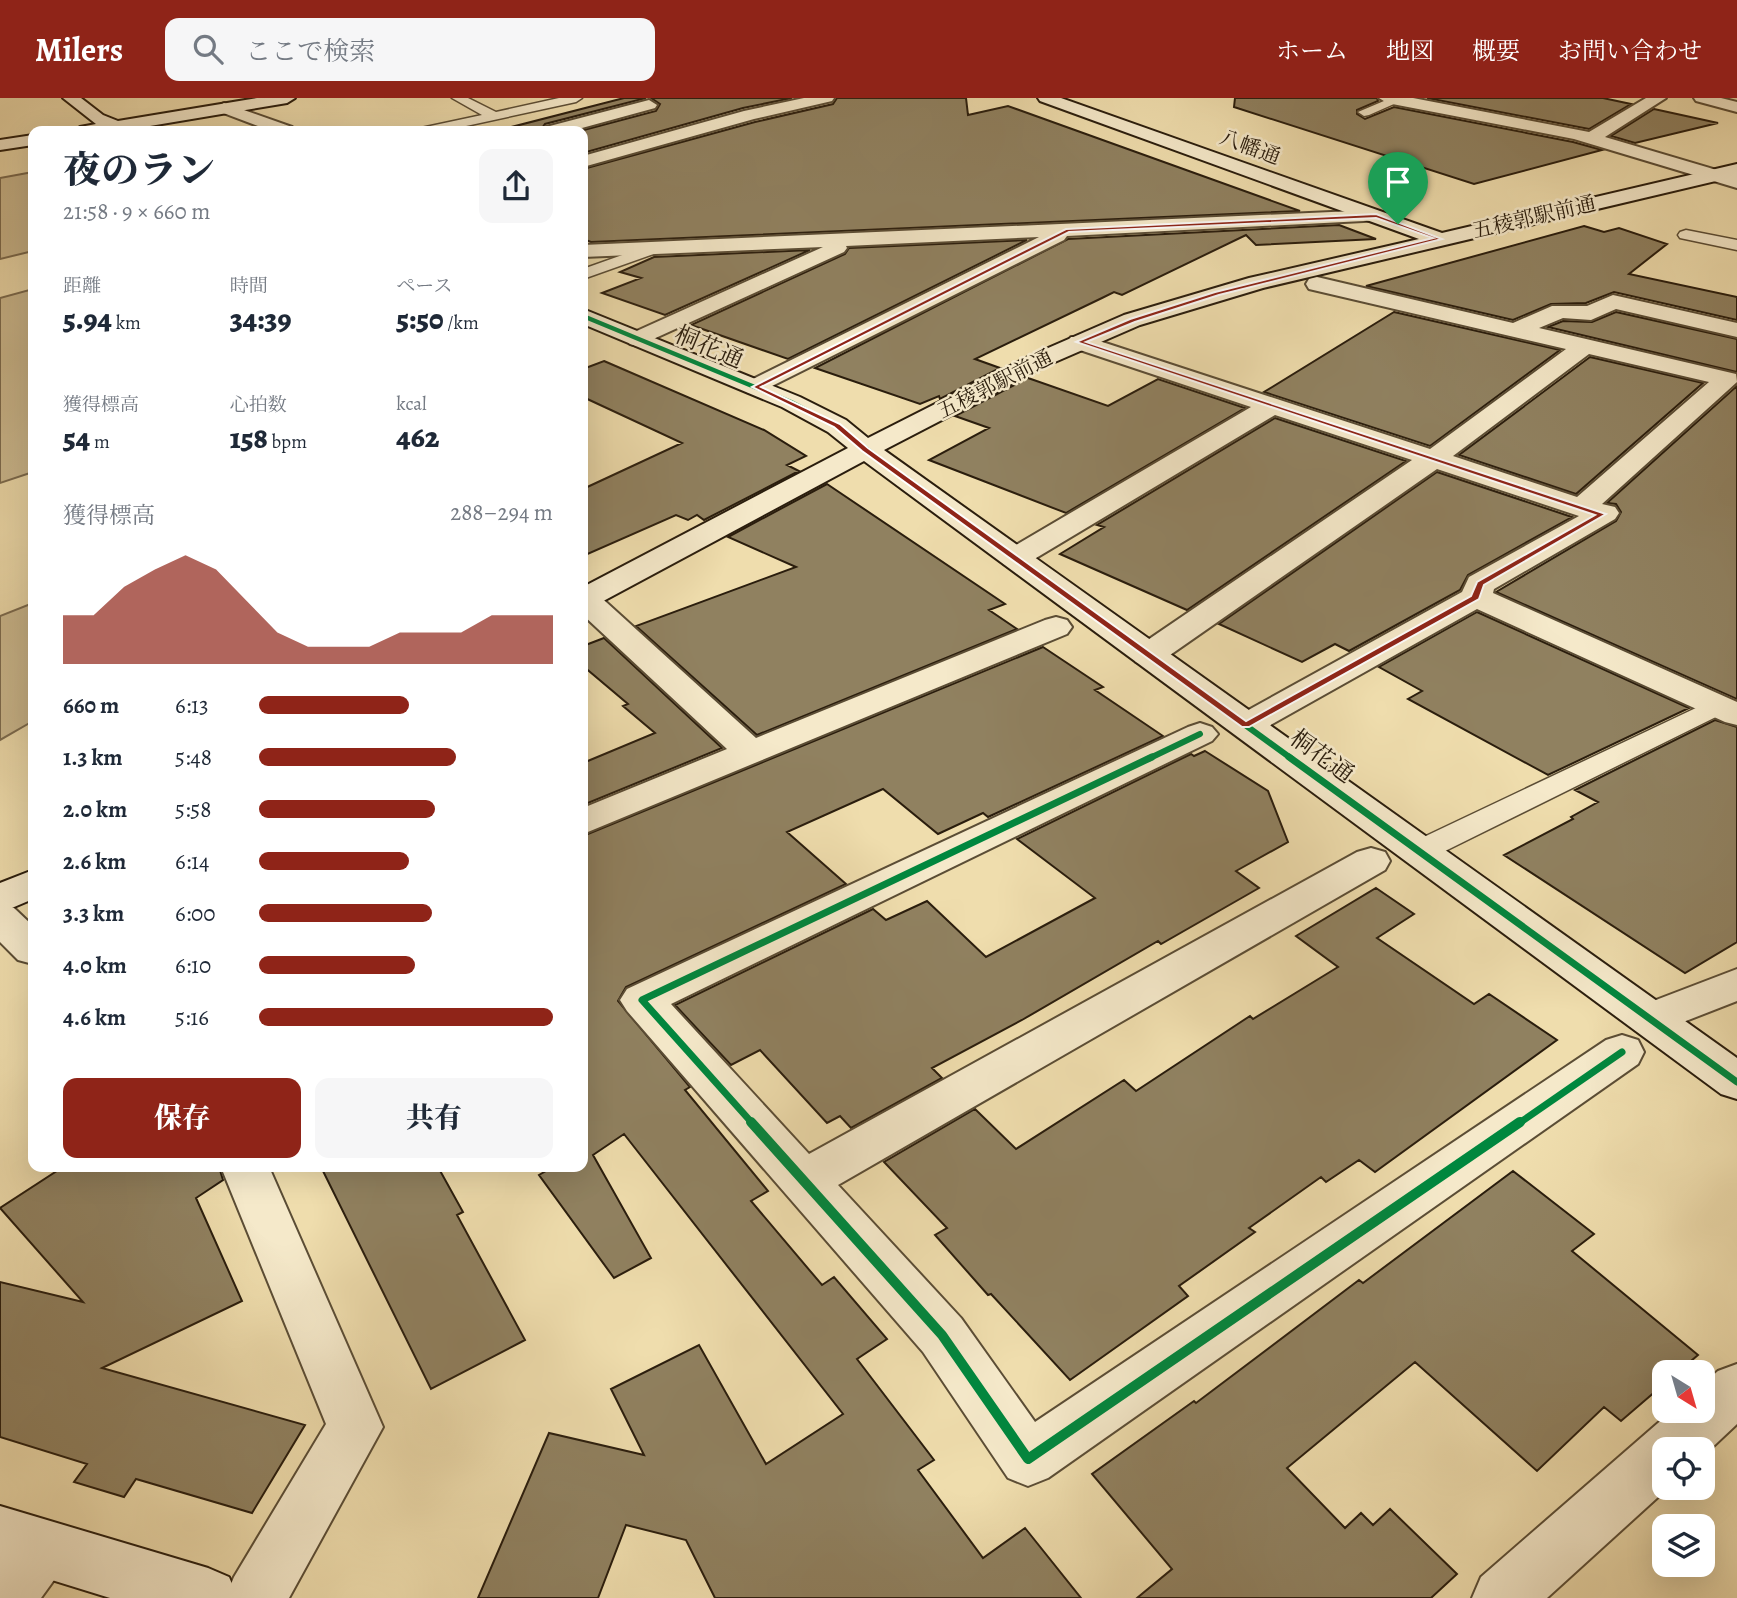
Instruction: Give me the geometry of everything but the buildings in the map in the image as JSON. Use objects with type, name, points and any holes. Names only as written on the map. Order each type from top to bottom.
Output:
[{"type":"street","points":[[71,98],[97,119],[119,126],[287,98]]},
{"type":"street","points":[[768,98],[791,105]]},
{"type":"street","points":[[588,161],[825,98]]},
{"type":"street","name":"八幡通","points":[[1046,98],[1439,239]]},
{"type":"street","points":[[1455,110],[1485,98]]},
{"type":"street","points":[[1591,138],[1658,98]]},
{"type":"street","points":[[1702,98],[1737,107]]},
{"type":"street","points":[[1392,99],[1591,138],[1737,182]]},
{"type":"street","points":[[570,126],[649,104]]},
{"type":"street","points":[[224,108],[273,126]]},
{"type":"street","points":[[0,145],[28,141]]},
{"type":"street","name":"五稜郭駅前通","points":[[588,596],[865,449],[1079,342],[1132,320],[1217,293],[1737,170]]},
{"type":"street","points":[[588,251],[1376,216]]},
{"type":"street","points":[[756,387],[1068,231]]},
{"type":"street","points":[[638,339],[856,239]]},
{"type":"street","points":[[1246,725],[1476,597],[1480,584],[1596,511],[1727,379],[1317,284]]},
{"type":"street","points":[[1513,331],[1560,311],[1591,313],[1613,302],[1737,330]]},
{"type":"street","name":"桐花通","points":[[588,318],[756,387],[837,426],[1737,1082]]},
{"type":"street","points":[[1079,342],[1596,511]]},
{"type":"street","points":[[1148,655],[1434,458],[1583,347]]},
{"type":"street","points":[[1015,558],[1273,405]]},
{"type":"street","points":[[1476,597],[1727,711]]},
{"type":"street","points":[[588,604],[752,753]]},
{"type":"street","points":[[588,820],[1056,626]]},
{"type":"street","points":[[1200,734],[642,1000],[942,1335],[1028,1459],[1622,1052]]},
{"type":"street","points":[[803,1181],[1371,861]]},
{"type":"street","points":[[0,900],[28,886]]},
{"type":"street","points":[[0,918],[28,945]]},
{"type":"street","points":[[1650,1019],[1737,984]]},
{"type":"street","points":[[247,1172],[355,1427],[255,1598]]},
{"type":"street","points":[[1683,1437],[1737,1389]]},
{"type":"street","points":[[1502,1598],[1652,1465]]},
{"type":"street","points":[[4,1598],[21,1541],[208,1598]]},
{"type":"lane","points":[[463,98],[495,116]]},
{"type":"lane","points":[[449,126],[576,98]]},
{"type":"lane","points":[[1364,112],[1392,99]]},
{"type":"lane","points":[[1686,235],[1737,245]]},
{"type":"lane","points":[[588,272],[656,247]]},
{"type":"lane","points":[[1420,850],[1727,711]]},
{"type":"shaded area","points":[[28,173],[28,252],[0,259],[0,178]]},
{"type":"shaded area","points":[[28,290],[28,474],[0,483],[0,298]]},
{"type":"shaded area","points":[[28,605],[28,724],[0,740],[0,616]]},
{"type":"cycle path","points":[[588,318],[791,402],[837,426],[1737,1082]]},
{"type":"cycle path","points":[[1200,734],[642,1000],[942,1335],[1028,1459],[1622,1052]]},
{"type":"route","points":[[1376,216],[1398,224],[1439,239],[1217,293],[1132,320],[1079,342],[1602,514],[1480,584],[1476,597],[1246,725],[837,426],[756,387],[1068,231],[1376,216]]}]
